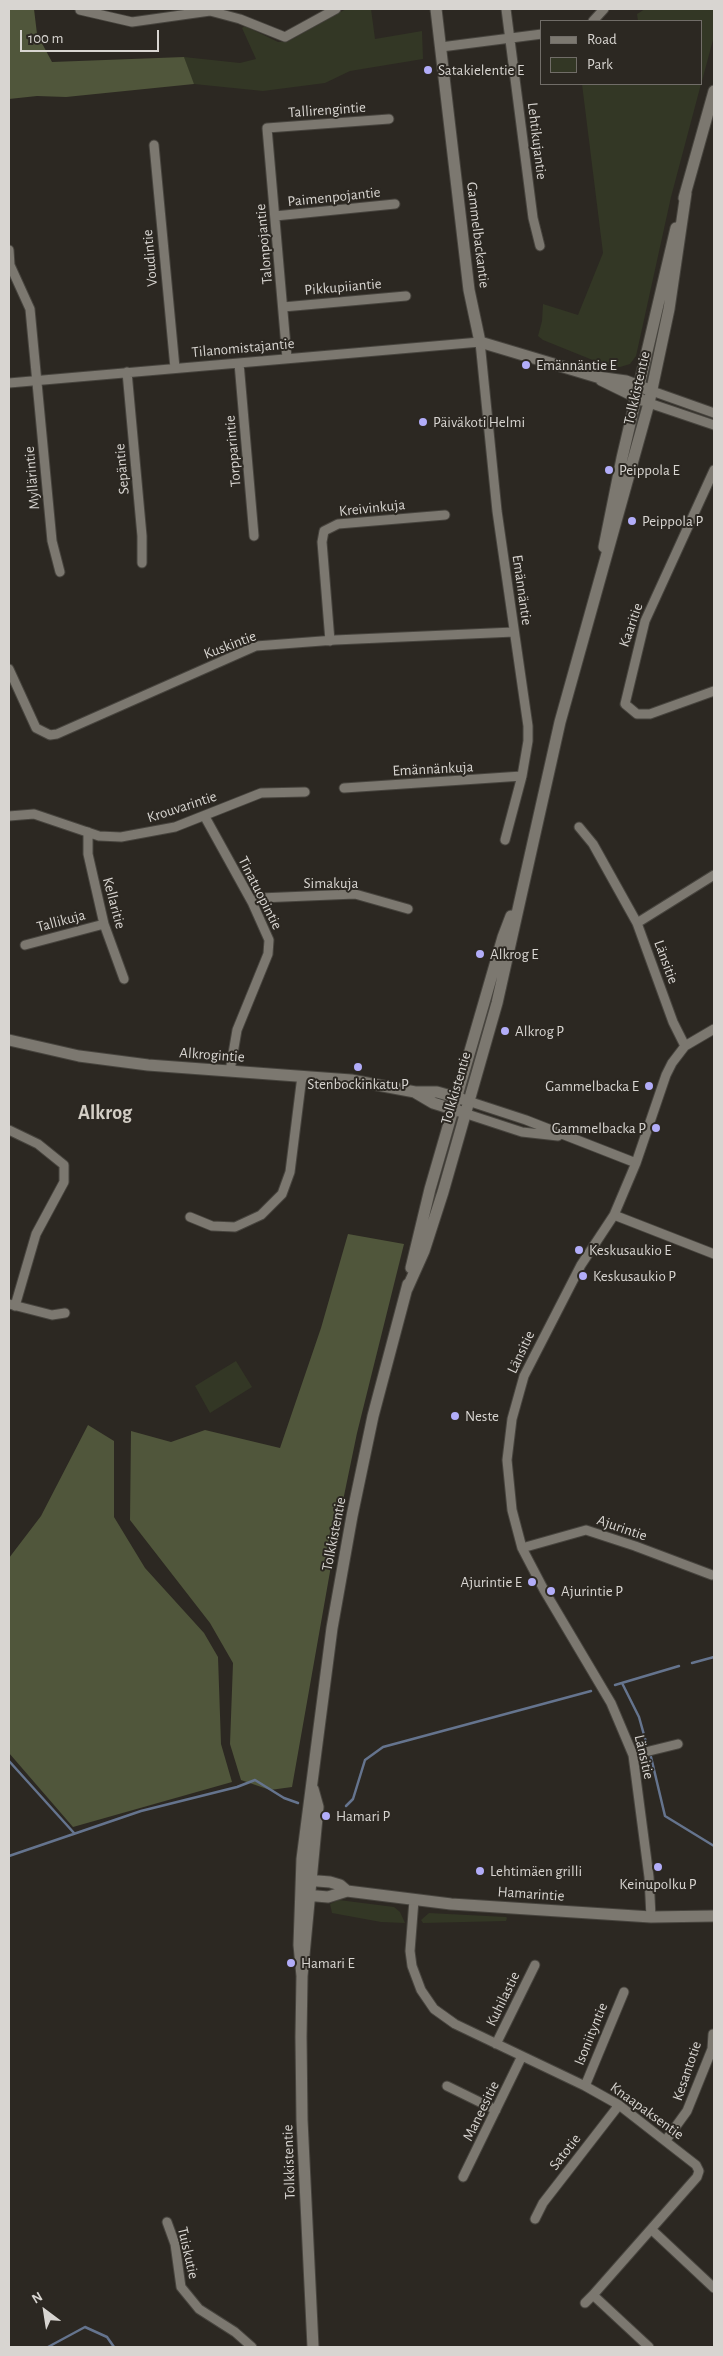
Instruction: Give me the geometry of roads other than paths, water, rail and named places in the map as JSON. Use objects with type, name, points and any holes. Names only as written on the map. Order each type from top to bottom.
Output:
[{"type":"street","points":[[80,10],[132,22],[210,11],[240,19],[285,37],[336,9]]},
{"type":"street","name":"Gammelbackantie","points":[[436,9],[469,290],[480,342]]},
{"type":"street","name":"Lehtikujantie","points":[[506,9],[533,218],[540,246]]},
{"type":"street","points":[[594,20],[604,9]]},
{"type":"street","points":[[441,47],[540,34]]},
{"type":"street","name":"Tolkkistentie","points":[[598,585],[608,525],[669,251],[714,91]]},
{"type":"street","name":"Tallirengintie","points":[[267,128],[389,119]]},
{"type":"street","name":"Talonpojantie","points":[[267,128],[287,358]]},
{"type":"street","name":"Voudintie","points":[[154,146],[175,368]]},
{"type":"street","name":"Tolkkistentie","points":[[313,2347],[302,2120],[302,1976],[307,1880],[318,1807],[313,1789],[332,1628],[352,1516],[373,1416],[407,1289],[428,1198],[499,994],[513,939],[521,890],[560,722],[650,403],[675,271],[686,193]]},
{"type":"street","name":"Paimenpojantie","points":[[275,216],[395,204]]},
{"type":"street","name":"Myllärintie","points":[[9,250],[10,265],[30,309],[52,542],[60,572]]},
{"type":"street","name":"Pikkupiiantie","points":[[283,307],[406,296]]},
{"type":"street","points":[[480,342],[597,377],[626,381],[714,413]]},
{"type":"street","name":"Tilanomistajantie","points":[[9,383],[480,342]]},
{"type":"street","name":"Emännäntie","points":[[480,342],[498,511],[528,726],[528,741],[522,776],[505,840]]},
{"type":"street","name":"Torpparintie","points":[[240,363],[254,536]]},
{"type":"street","name":"Sepäntie","points":[[127,372],[142,563]]},
{"type":"street","points":[[597,377],[637,399],[714,425]]},
{"type":"street","name":"Kaaritie","points":[[714,470],[645,621],[626,704],[636,714],[650,714],[714,691]]},
{"type":"street","name":"Kreivinkuja","points":[[330,641],[322,542],[324,531],[338,524],[445,515]]},
{"type":"street","name":"Kuskintie","points":[[9,669],[36,728],[50,735],[57,734],[256,646],[514,632]]},
{"type":"street","name":"Emännänkuja","points":[[344,788],[522,776]]},
{"type":"street","name":"Krouvarintie","points":[[9,816],[34,814],[110,838],[161,831],[205,817],[261,793],[305,792]]},
{"type":"street","name":"Tinatuopintie","points":[[205,817],[252,902],[266,931],[270,946],[238,1030],[230,1071]]},
{"type":"street","name":"Länsitie","points":[[579,827],[594,844],[637,923],[673,1022],[685,1046],[672,1063],[663,1083],[636,1163],[614,1215],[581,1265],[524,1376],[512,1419],[507,1460],[512,1510],[522,1548],[544,1590],[611,1703],[633,1754],[649,1877],[651,1917]]},
{"type":"street","name":"Kellaritie","points":[[88,832],[88,854],[104,924],[124,979]]},
{"type":"street","points":[[637,923],[714,875]]},
{"type":"street","name":"Simakuja","points":[[252,902],[260,898],[355,894],[408,910]]},
{"type":"street","name":"Tallikuja","points":[[25,945],[104,924]]},
{"type":"street","points":[[685,1046],[714,1030]]},
{"type":"street","name":"Alkrogintie","points":[[9,1040],[79,1056],[148,1065],[351,1080],[415,1092],[433,1102],[461,1105]]},
{"type":"street","points":[[190,1216],[212,1226],[235,1227],[261,1215],[282,1194],[290,1172],[302,1076]]},
{"type":"street","points":[[461,1105],[522,1132],[540,1136],[564,1137],[636,1163]]},
{"type":"street","points":[[9,1130],[38,1144],[64,1165],[64,1182],[36,1234],[12,1305],[52,1314],[65,1314]]},
{"type":"street","points":[[614,1215],[714,1254]]},
{"type":"street","name":"Ajurintie","points":[[522,1548],[586,1530],[712,1575]]},
{"type":"street","points":[[633,1754],[678,1744]]},
{"type":"street","name":"Hamarintie","points":[[307,1880],[340,1885],[346,1891]]},
{"type":"street","name":"Hamarintie","points":[[306,1895],[336,1896],[346,1891],[414,1900],[651,1917],[714,1916]]},
{"type":"street","name":"Knaapaksentie","points":[[414,1900],[410,1951],[412,1966],[421,1990],[441,2016],[586,2086],[619,2105],[666,2140],[696,2165],[700,2171],[697,2177],[585,2303]]},
{"type":"street","name":"Kuhilastie","points":[[496,2044],[535,1965]]},
{"type":"street","name":"Isoniityntie","points":[[586,2086],[624,1992]]},
{"type":"street","name":"Kesantotie","points":[[666,2140],[687,2111],[712,2049],[713,2034]]},
{"type":"street","name":"Maneesitie","points":[[462,2177],[522,2056]]},
{"type":"street","points":[[447,2086],[496,2110]]},
{"type":"street","name":"Satotie","points":[[534,2219],[543,2202],[619,2105]]},
{"type":"street","name":"Tuiskutie","points":[[166,2222],[175,2244],[181,2287],[199,2309],[235,2332],[252,2347]]},
{"type":"street","points":[[651,2229],[714,2288]]},
{"type":"street","points":[[593,2295],[649,2347]]},
{"type":"waterway","points":[[692,1663],[714,1657]]},
{"type":"waterway","points":[[615,1685],[679,1666]]},
{"type":"waterway","points":[[622,1683],[639,1717],[646,1742]]},
{"type":"waterway","points":[[346,1806],[353,1799],[365,1760],[383,1747],[591,1691]]},
{"type":"waterway","points":[[651,1757],[665,1816],[714,1846]]},
{"type":"waterway","points":[[9,1761],[74,1833]]},
{"type":"waterway","points":[[9,1856],[141,1811],[237,1787],[255,1780],[284,1798],[298,1803]]},
{"type":"waterway","points":[[48,2347],[85,2327],[107,2337],[114,2347]]},
{"type":"place","name":"Satakielentie E","points":[[428,70]]},
{"type":"place","name":"Emännäntie E","points":[[526,365]]},
{"type":"place","name":"Päiväkoti Helmi","points":[[423,422]]},
{"type":"place","name":"Peippola E","points":[[609,470]]},
{"type":"place","name":"Peippola P","points":[[632,521]]},
{"type":"place","name":"Alkrog E","points":[[480,954]]},
{"type":"place","name":"Alkrog P","points":[[505,1031]]},
{"type":"place","name":"Stenbockinkatu P","points":[[358,1067]]},
{"type":"place","name":"Gammelbacka E","points":[[649,1086]]},
{"type":"place","name":"Gammelbacka P","points":[[656,1128]]},
{"type":"place","name":"Keskusaukio E","points":[[579,1250]]},
{"type":"place","name":"Keskusaukio P","points":[[583,1276]]},
{"type":"place","name":"Neste","points":[[455,1416]]},
{"type":"place","name":"Ajurintie E","points":[[532,1582]]},
{"type":"place","name":"Ajurintie P","points":[[551,1591]]},
{"type":"place","name":"Hamari P","points":[[326,1816]]},
{"type":"place","name":"Keinupolku P","points":[[658,1867]]},
{"type":"place","name":"Lehtimäen grilli","points":[[480,1871]]},
{"type":"place","name":"Hamari E","points":[[291,1963]]},
{"type":"district","name":"Alkrog","points":[[105,1113]]}]
